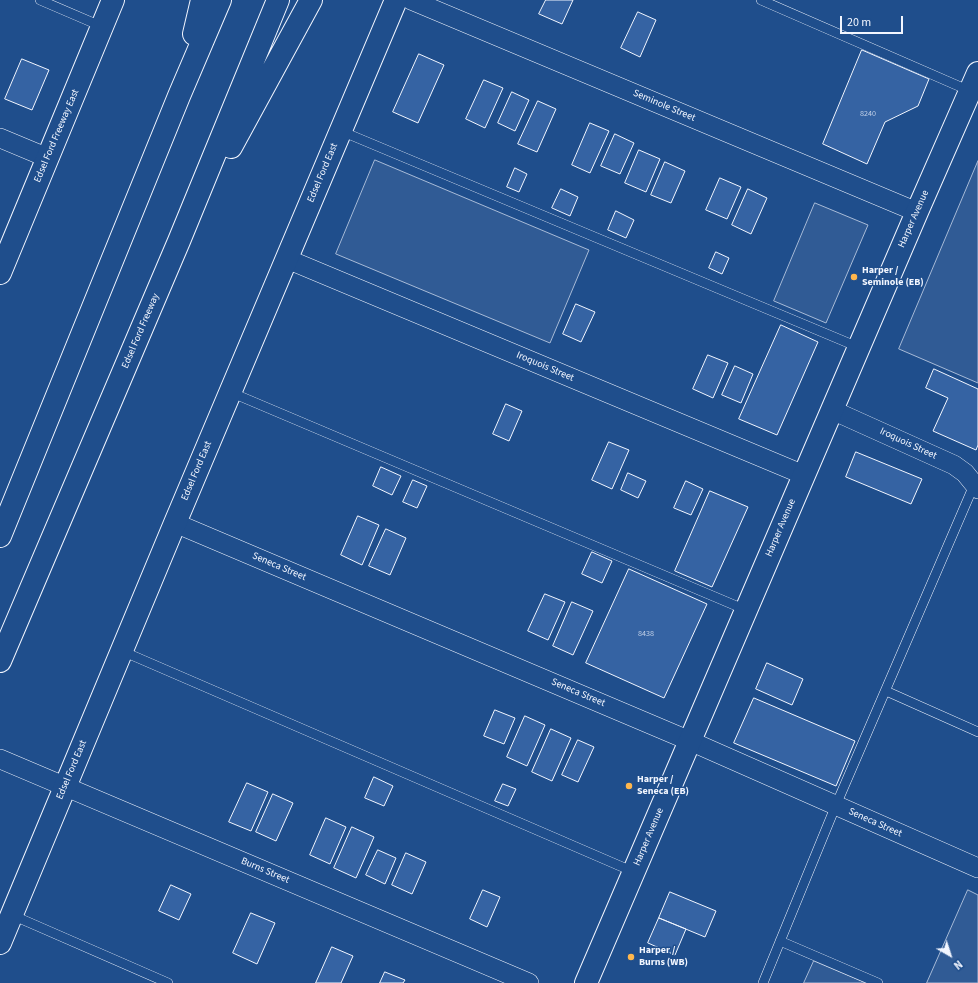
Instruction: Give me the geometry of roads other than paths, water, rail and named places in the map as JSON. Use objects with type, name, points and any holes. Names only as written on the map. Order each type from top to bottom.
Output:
[{"type":"main road","name":"Edsel Ford Freeway East","points":[[0,272],[113,0]]},
{"type":"main road","points":[[179,96],[202,0]]},
{"type":"main road","points":[[0,536],[179,96],[220,0]]},
{"type":"main road","name":"Edsel Ford Freeway","points":[[0,661],[180,241],[278,0]]},
{"type":"main road","points":[[180,241],[311,0]]},
{"type":"main road","name":"Edsel Ford East","points":[[0,943],[230,392],[396,0]]},
{"type":"main road","name":"Harper Avenue","points":[[586,983],[916,212],[976,88]]},
{"type":"street","name":"Seminole Street","points":[[411,0],[916,212]]},
{"type":"street","points":[[0,138],[48,158]]},
{"type":"street","name":"Iroquois Street","points":[[287,258],[804,475]]},
{"type":"street","name":"Iroquois Street","points":[[832,410],[954,465],[977,483]]},
{"type":"street","name":"Seneca Street","points":[[175,523],[690,741],[978,868]]},
{"type":"street","name":"Burns Street","points":[[7,762],[529,983]]},
{"type":"lane","points":[[40,0],[103,26]]},
{"type":"lane","points":[[761,0],[976,88]]},
{"type":"lane","points":[[341,131],[858,347]]},
{"type":"lane","points":[[230,392],[746,610]]},
{"type":"lane","points":[[762,983],[836,806],[977,483]]},
{"type":"lane","points":[[122,651],[634,872]]},
{"type":"lane","points":[[886,691],[978,732]]},
{"type":"lane","points":[[12,915],[168,983]]},
{"type":"lane","points":[[780,941],[878,983]]},
{"type":"place","name":"Harper / Seminole (EB)","points":[[854,277]]},
{"type":"place","name":"Harper / Seneca (EB)","points":[[629,786]]},
{"type":"place","name":"Harper / Burns (WB)","points":[[631,957]]}]
